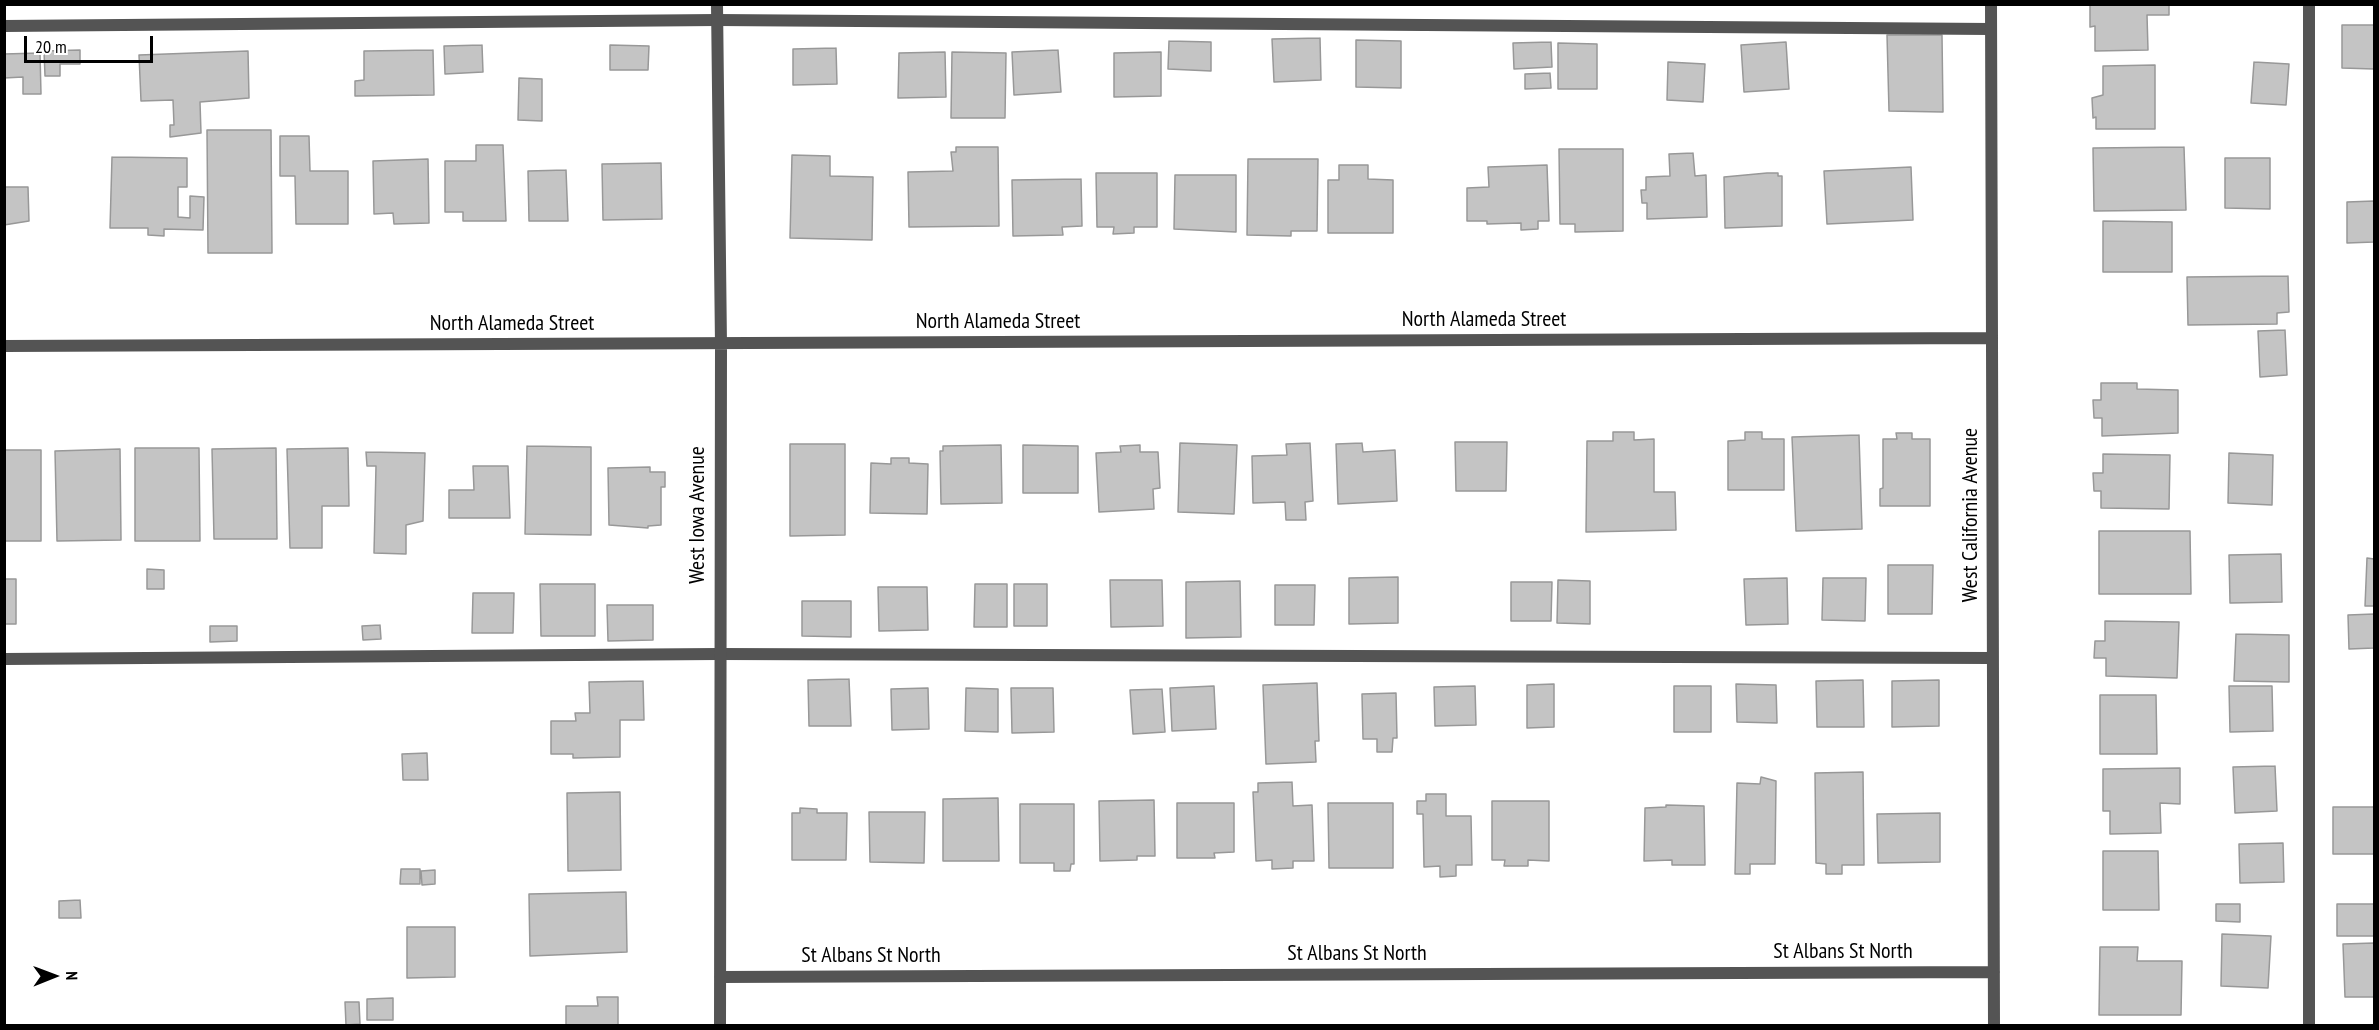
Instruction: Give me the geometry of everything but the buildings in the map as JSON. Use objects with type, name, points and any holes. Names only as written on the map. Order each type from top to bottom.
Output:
[{"type":"street","name":"West Iowa Avenue","points":[[717,4],[721,345],[718,654],[720,1026]]},
{"type":"street","name":"West California Avenue","points":[[1991,4],[1994,1026]]},
{"type":"street","points":[[2309,4],[2309,1026]]},
{"type":"street","points":[[4,26],[717,20],[1991,29]]},
{"type":"street","name":"North Alameda Street","points":[[4,346],[721,345],[1992,338]]},
{"type":"street","points":[[4,659],[718,654],[1992,658]]},
{"type":"street","name":"St Albans St North","points":[[720,977],[1994,972]]}]
